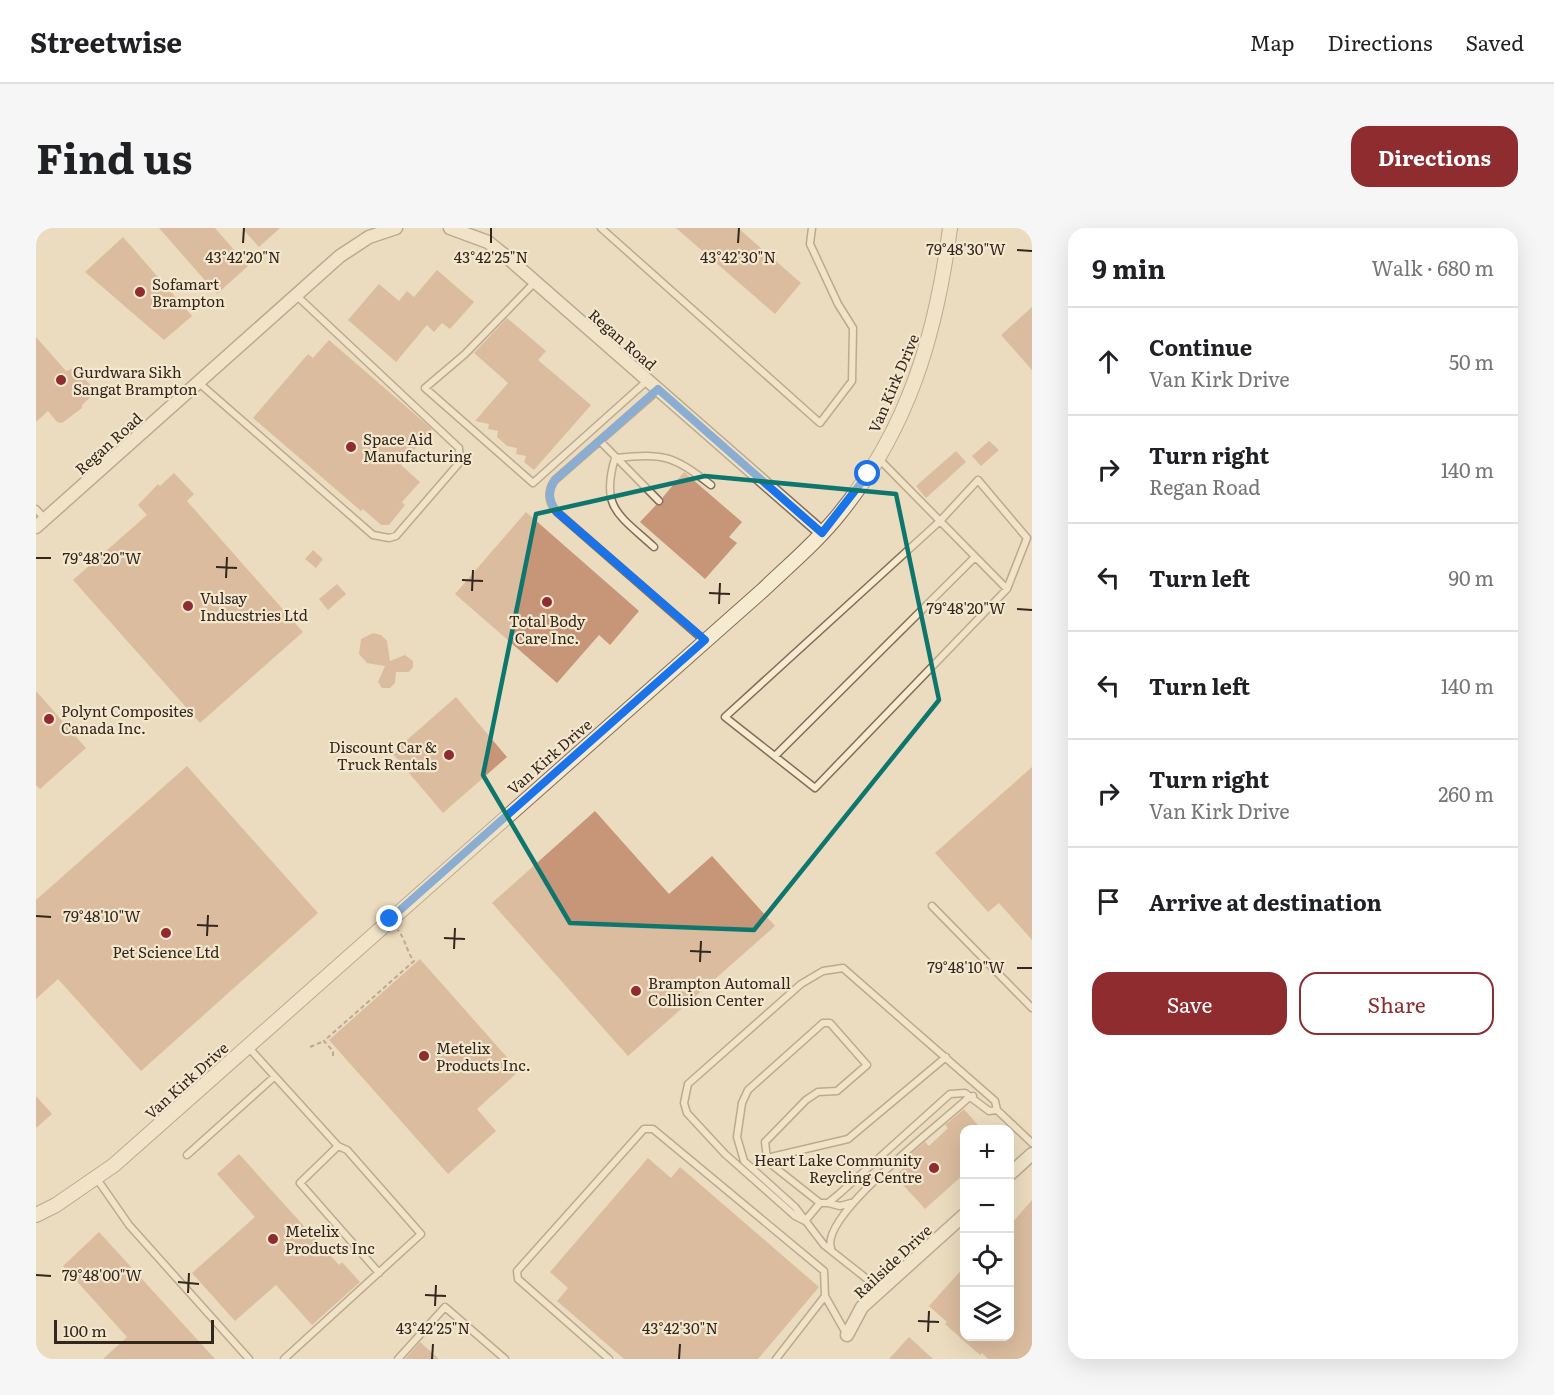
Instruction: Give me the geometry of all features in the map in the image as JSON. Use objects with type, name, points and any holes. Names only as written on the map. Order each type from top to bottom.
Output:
[{"type":"street","name":"Regan Road","points":[[41,523],[355,246],[369,237],[396,228]]},
{"type":"street","name":"Regan Road","points":[[450,228],[488,242],[822,533]]},
{"type":"street","name":"Van Kirk Drive","points":[[36,1215],[97,1179],[705,640],[822,533],[840,513],[897,424],[926,353],[937,313],[950,228]]},
{"type":"street","points":[[1014,1170],[1032,1154]]},
{"type":"street","name":"Railside Drive","points":[[847,1335],[862,1307],[960,1219]]},
{"type":"lane","points":[[601,228],[820,423],[852,381],[853,328],[838,304],[810,244],[812,228]]},
{"type":"lane","points":[[535,281],[465,354],[425,387],[533,483],[648,380]]},
{"type":"lane","points":[[200,383],[373,535],[389,538],[396,536],[460,462],[459,448],[455,441],[297,296]]},
{"type":"lane","points":[[658,389],[555,480],[549,492],[552,506],[705,640]]},
{"type":"lane","points":[[600,441],[659,501]]},
{"type":"lane","points":[[615,458],[650,455],[669,457],[688,467],[711,485]]},
{"type":"lane","points":[[615,458],[608,486],[610,500],[623,519],[654,547]]},
{"type":"lane","points":[[877,458],[1007,590]]},
{"type":"lane","points":[[978,480],[1027,538],[1007,590],[815,788],[724,717],[940,521],[978,480]]},
{"type":"lane","points":[[36,509],[41,523]]},
{"type":"lane","points":[[775,756],[975,557]]},
{"type":"lane","points":[[932,906],[1032,1008]]},
{"type":"lane","points":[[805,1221],[753,1180],[687,1113],[684,1103],[688,1084],[801,984],[823,971],[843,968],[995,1101],[997,1110],[1032,1143]]},
{"type":"lane","points":[[851,1203],[840,1206],[820,1203],[805,1194],[767,1158],[764,1148],[767,1137],[806,1100],[818,1092],[837,1091],[867,1065],[831,1023],[823,1023],[748,1090],[742,1103],[737,1137],[744,1161],[795,1207],[824,1245],[831,1248],[863,1278],[881,1290]]},
{"type":"lane","points":[[248,1047],[338,1146],[347,1150],[421,1234],[284,1359]]},
{"type":"lane","points":[[767,1158],[848,1139],[946,1057]]},
{"type":"lane","points":[[187,1155],[274,1077]]},
{"type":"lane","points":[[828,1203],[950,1094],[965,1093],[973,1096],[990,1111],[997,1110]]},
{"type":"lane","points":[[831,1248],[830,1243],[835,1226],[851,1203],[973,1096]]},
{"type":"lane","points":[[609,1359],[518,1279],[517,1271],[644,1129],[653,1129],[824,1271],[825,1296],[847,1335]]},
{"type":"lane","points":[[338,1146],[300,1184],[379,1273]]},
{"type":"lane","points":[[97,1179],[129,1225],[249,1359]]},
{"type":"lane","points":[[805,1221],[820,1203]]},
{"type":"lane","points":[[776,1359],[825,1296]]},
{"type":"lane","points":[[398,1359],[445,1307],[505,1359]]},
{"type":"path","points":[[310,1047],[324,1041],[414,961],[408,953],[407,942],[390,919]]},
{"type":"path","points":[[324,1041],[333,1051],[333,1056]]},
{"type":"highlighted area","points":[[705,476],[896,494],[939,700],[754,930],[570,923],[483,775],[536,514]]},
{"type":"building","points":[[159,228],[215,228],[248,266],[217,294]]},
{"type":"building","points":[[242,228],[280,228],[259,247]]},
{"type":"building","points":[[676,228],[738,228],[801,283],[775,314]]},
{"type":"building","name":"Sofamart Brampton","points":[[123,237],[192,316],[164,340],[85,272]]},
{"type":"building","points":[[437,270],[474,302],[450,329],[442,323],[434,332],[427,325],[396,362],[348,320],[379,284],[399,301],[407,291],[414,297]]},
{"type":"building","points":[[1032,307],[1032,370],[1001,335]]},
{"type":"building","points":[[507,318],[546,351],[538,360],[591,405],[534,470],[524,462],[526,456],[516,454],[517,448],[507,446],[497,437],[498,431],[488,429],[489,424],[475,421],[508,383],[474,353]]},
{"type":"building","name":"Gurdwara Sikh Sangat Brampton","points":[[36,337],[66,371],[75,368],[94,389],[94,394],[82,405],[82,408],[62,423],[57,422],[48,411],[36,422]]},
{"type":"building","name":"Space Aid Manufacturing","points":[[329,340],[432,429],[401,465],[420,482],[402,502],[405,505],[389,525],[381,525],[363,509],[361,511],[253,418],[308,354],[313,358]]},
{"type":"building","points":[[989,441],[999,450],[981,466],[972,456]]},
{"type":"building","points":[[956,451],[966,462],[926,498],[916,486]]},
{"type":"building","points":[[684,472],[742,522],[729,537],[737,543],[705,579],[640,522],[656,505],[663,504],[663,497]]},
{"type":"building","name":"Vulsay Inducstries Ltd","points":[[174,473],[194,494],[187,501],[303,632],[200,723],[73,580],[147,515],[138,505],[158,484],[160,486]]},
{"type":"building","name":"Total Body Care Inc.","points":[[526,512],[639,611],[610,645],[599,635],[557,683],[455,594]]},
{"type":"building","points":[[313,550],[323,559],[316,568],[305,559]]},
{"type":"building","points":[[337,584],[346,594],[328,610],[319,599]]},
{"type":"building","points":[[373,633],[381,635],[387,641],[390,661],[405,655],[413,661],[413,667],[409,672],[396,672],[395,683],[390,688],[382,688],[378,682],[385,666],[367,663],[359,654],[361,639]]},
{"type":"building","name":"Polynt Composites Canada Inc.","points":[[36,691],[86,748],[40,789],[36,785]]},
{"type":"building","name":"Discount Car & Truck Rentals","points":[[456,697],[507,757],[443,813],[392,753]]},
{"type":"building","name":"Pet Science Ltd","points":[[187,766],[318,913],[141,1071],[58,979],[36,999],[36,900]]},
{"type":"building","points":[[1032,767],[1032,940],[999,903],[988,912],[935,853]]},
{"type":"building","name":"Brampton Automall Collision Center","points":[[595,811],[669,894],[712,856],[775,926],[628,1056],[492,903]]},
{"type":"building","name":"Metelix Products Inc.","points":[[420,959],[519,1071],[477,1109],[496,1131],[448,1174],[329,1040]]},
{"type":"building","points":[[36,1096],[52,1114],[36,1128]]},
{"type":"building","name":"Heart Lake Community Reycling Centre","points":[[964,1109],[978,1125],[960,1125],[960,1178],[925,1209],[895,1176],[911,1161],[907,1157],[925,1142],[929,1146],[948,1128],[945,1125]]},
{"type":"building","name":"Metelix Products Inc","points":[[239,1154],[339,1265],[342,1262],[360,1282],[312,1325],[276,1285],[235,1321],[192,1273],[255,1217],[217,1174]]},
{"type":"building","points":[[648,1158],[671,1178],[680,1167],[819,1287],[758,1359],[624,1359],[557,1301],[568,1288],[550,1272]]},
{"type":"building","points":[[1032,1200],[1032,1359],[988,1359],[964,1341],[1014,1341],[1014,1220]]},
{"type":"building","points":[[99,1232],[215,1359],[103,1359],[127,1337],[63,1266]]},
{"type":"building","points":[[960,1271],[960,1337],[929,1306]]},
{"type":"building","points":[[909,1337],[933,1359],[889,1359]]},
{"type":"building","points":[[420,1342],[439,1359],[405,1359]]},
{"type":"place","name":"Sofamart Brampton","points":[[140,292]]},
{"type":"place","name":"Gurdwara Sikh Sangat Brampton","points":[[61,380]]},
{"type":"place","name":"Space Aid Manufacturing","points":[[351,447]]},
{"type":"place","name":"Total Body Care Inc.","points":[[547,602]]},
{"type":"place","name":"Vulsay Inducstries Ltd","points":[[188,606]]},
{"type":"place","name":"Polynt Composites Canada Inc.","points":[[49,719]]},
{"type":"place","name":"Discount Car & Truck Rentals","points":[[449,755]]},
{"type":"place","name":"Pet Science Ltd","points":[[166,933]]},
{"type":"place","name":"Brampton Automall Collision Center","points":[[636,991]]},
{"type":"place","name":"Metelix Products Inc.","points":[[424,1056]]},
{"type":"place","name":"Heart Lake Community Reycling Centre","points":[[934,1168]]},
{"type":"place","name":"Metelix Products Inc","points":[[273,1239]]},
{"type":"route","points":[[390,919],[705,640],[557,512],[552,506],[549,492],[555,480],[658,389],[822,533],[840,513],[868,474]]}]
